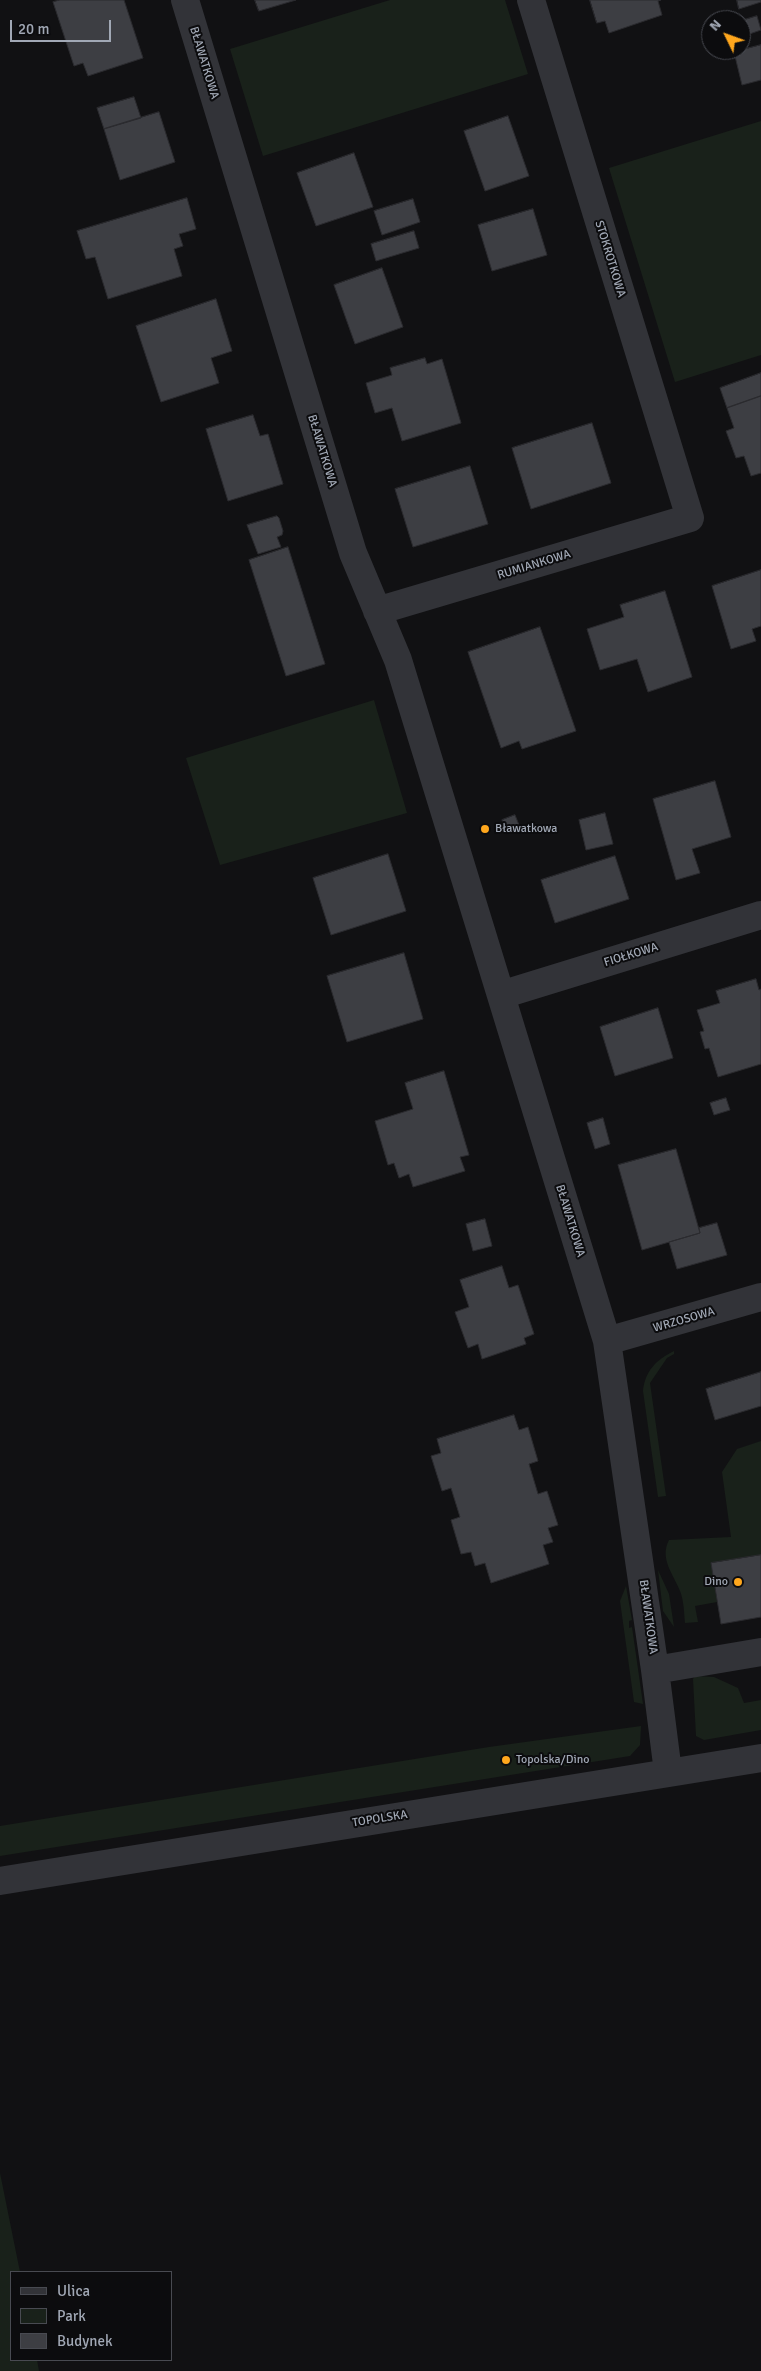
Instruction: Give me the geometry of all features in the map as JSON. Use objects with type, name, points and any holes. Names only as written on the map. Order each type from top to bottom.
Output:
[{"type":"street","name":"BŁAWATKOWA","points":[[185,0],[353,553],[398,660],[607,1341],[668,1772]]},
{"type":"street","name":"STOKROTKOWA","points":[[531,0],[690,518]]},
{"type":"street","name":"RUMIANKOWA","points":[[377,611],[690,518]]},
{"type":"street","name":"FIOŁKOWA","points":[[501,995],[761,915]]},
{"type":"street","name":"WRZOSOWA","points":[[607,1341],[761,1297]]},
{"type":"street","points":[[655,1670],[761,1652]]},
{"type":"street","name":"TOPOLSKA","points":[[0,1881],[761,1758]]},
{"type":"green space","points":[[390,0],[505,0],[528,74],[263,156],[230,49]]},
{"type":"green space","points":[[761,121],[761,355],[675,382],[609,168]]},
{"type":"green space","points":[[374,700],[407,813],[220,865],[186,758]]},
{"type":"green space","points":[[674,1351],[674,1354],[667,1358],[650,1383],[666,1496],[658,1497],[643,1391],[646,1378],[652,1367]]},
{"type":"green space","points":[[761,1441],[761,1555],[711,1563],[717,1602],[695,1606],[698,1622],[685,1623],[681,1595],[669,1567],[666,1547],[669,1540],[731,1537],[722,1472],[737,1449]]},
{"type":"green space","points":[[658,1570],[669,1594],[674,1627],[663,1611]]},
{"type":"green space","points":[[626,1586],[632,1620],[629,1621],[629,1628],[632,1627],[643,1704],[634,1702],[620,1601]]},
{"type":"green space","points":[[695,1676],[714,1677],[738,1688],[744,1703],[761,1700],[761,1730],[704,1740],[696,1736],[693,1679]]},
{"type":"green space","points":[[641,1726],[640,1745],[630,1756],[0,1856],[0,1826],[489,1747]]},
{"type":"green space","points":[[0,2173],[20,2271],[10,2271],[10,2361],[37,2361],[39,2371],[0,2371]]},
{"type":"building","points":[[60,0],[124,0],[143,58],[88,76],[83,63],[74,66],[53,2]]},
{"type":"building","points":[[255,0],[296,0],[259,11]]},
{"type":"building","points":[[590,0],[661,0],[658,1],[662,15],[609,33],[605,21],[597,23]]},
{"type":"building","points":[[737,0],[761,0],[761,2],[739,9]]},
{"type":"building","points":[[757,16],[761,30],[751,34],[751,18]]},
{"type":"building","points":[[761,45],[761,80],[742,85],[736,60],[751,60],[751,48]]},
{"type":"building","points":[[134,97],[141,118],[104,129],[97,108]]},
{"type":"building","points":[[159,112],[175,162],[120,180],[104,129]]},
{"type":"building","points":[[508,116],[529,176],[485,191],[464,131]]},
{"type":"building","points":[[354,153],[373,207],[316,226],[297,173]]},
{"type":"building","points":[[187,198],[196,229],[179,234],[183,246],[174,249],[182,276],[108,299],[95,257],[86,259],[77,231]]},
{"type":"building","points":[[413,199],[420,222],[382,235],[374,211]]},
{"type":"building","points":[[533,209],[547,255],[492,271],[478,225]]},
{"type":"building","points":[[414,231],[419,248],[376,261],[371,244]]},
{"type":"building","points":[[382,268],[403,327],[355,344],[334,285]]},
{"type":"building","points":[[216,299],[232,351],[211,358],[219,383],[161,402],[136,326]]},
{"type":"building","points":[[425,358],[427,364],[442,359],[461,423],[402,441],[392,408],[375,413],[366,383],[392,375],[390,368]]},
{"type":"building","points":[[761,373],[761,396],[727,408],[720,388]]},
{"type":"building","points":[[761,396],[761,473],[751,476],[744,456],[736,458],[726,431],[734,428],[727,408]]},
{"type":"building","points":[[253,415],[260,436],[268,434],[283,484],[228,501],[206,429]]},
{"type":"building","points":[[592,423],[611,483],[531,509],[512,448]]},
{"type":"building","points":[[470,466],[488,524],[413,547],[395,489]]},
{"type":"building","points":[[277,516],[283,531],[282,535],[277,537],[281,547],[258,554],[247,525]]},
{"type":"building","points":[[288,547],[325,664],[286,676],[249,560]]},
{"type":"building","points":[[761,570],[761,626],[752,629],[756,641],[731,649],[712,586]]},
{"type":"building","points":[[665,591],[692,677],[648,692],[637,659],[600,670],[587,629],[624,617],[620,605]]},
{"type":"building","points":[[540,627],[576,731],[522,749],[519,741],[501,748],[468,652]]},
{"type":"building","points":[[715,781],[731,837],[692,849],[700,873],[676,880],[653,799]]},
{"type":"building","points":[[605,813],[613,844],[586,850],[579,820]]},
{"type":"building","points":[[515,815],[519,825],[505,829],[502,820]]},
{"type":"building","points":[[388,854],[406,911],[331,935],[313,878]]},
{"type":"building","points":[[615,856],[629,899],[555,923],[541,880]]},
{"type":"building","points":[[404,953],[423,1019],[347,1042],[327,976]]},
{"type":"building","points":[[756,979],[759,990],[761,989],[761,1064],[718,1077],[709,1048],[705,1049],[700,1032],[704,1031],[697,1010],[720,1003],[716,991]]},
{"type":"building","points":[[658,1008],[673,1058],[615,1076],[600,1027]]},
{"type":"building","points":[[444,1071],[469,1155],[460,1157],[465,1171],[413,1187],[409,1174],[399,1178],[394,1163],[388,1165],[375,1121],[413,1109],[405,1083]]},
{"type":"building","points":[[726,1098],[730,1110],[714,1115],[710,1103]]},
{"type":"building","points":[[603,1118],[610,1144],[595,1149],[587,1123]]},
{"type":"building","points":[[676,1149],[700,1233],[642,1250],[618,1165]]},
{"type":"building","points":[[485,1219],[492,1246],[473,1251],[466,1224]]},
{"type":"building","points":[[717,1223],[727,1255],[677,1269],[669,1242],[700,1233],[699,1228]]},
{"type":"building","points":[[502,1266],[509,1288],[518,1285],[534,1334],[524,1338],[526,1344],[482,1359],[478,1344],[468,1348],[455,1312],[469,1307],[460,1280]]},
{"type":"building","points":[[761,1372],[761,1406],[715,1420],[706,1389]]},
{"type":"building","points":[[514,1415],[519,1430],[528,1427],[538,1461],[529,1464],[538,1494],[547,1491],[558,1525],[548,1528],[553,1542],[543,1545],[549,1564],[491,1583],[485,1563],[475,1566],[471,1552],[461,1554],[451,1520],[460,1517],[451,1488],[442,1491],[431,1456],[441,1453],[437,1439]]},
{"type":"building","name":"Dino","points":[[761,1555],[761,1617],[721,1624],[711,1563]]},
{"type":"place","name":"Bławatkowa","points":[[485,829]]},
{"type":"place","name":"Dino","points":[[738,1582]]},
{"type":"place","name":"Topolska/Dino","points":[[506,1760]]}]
